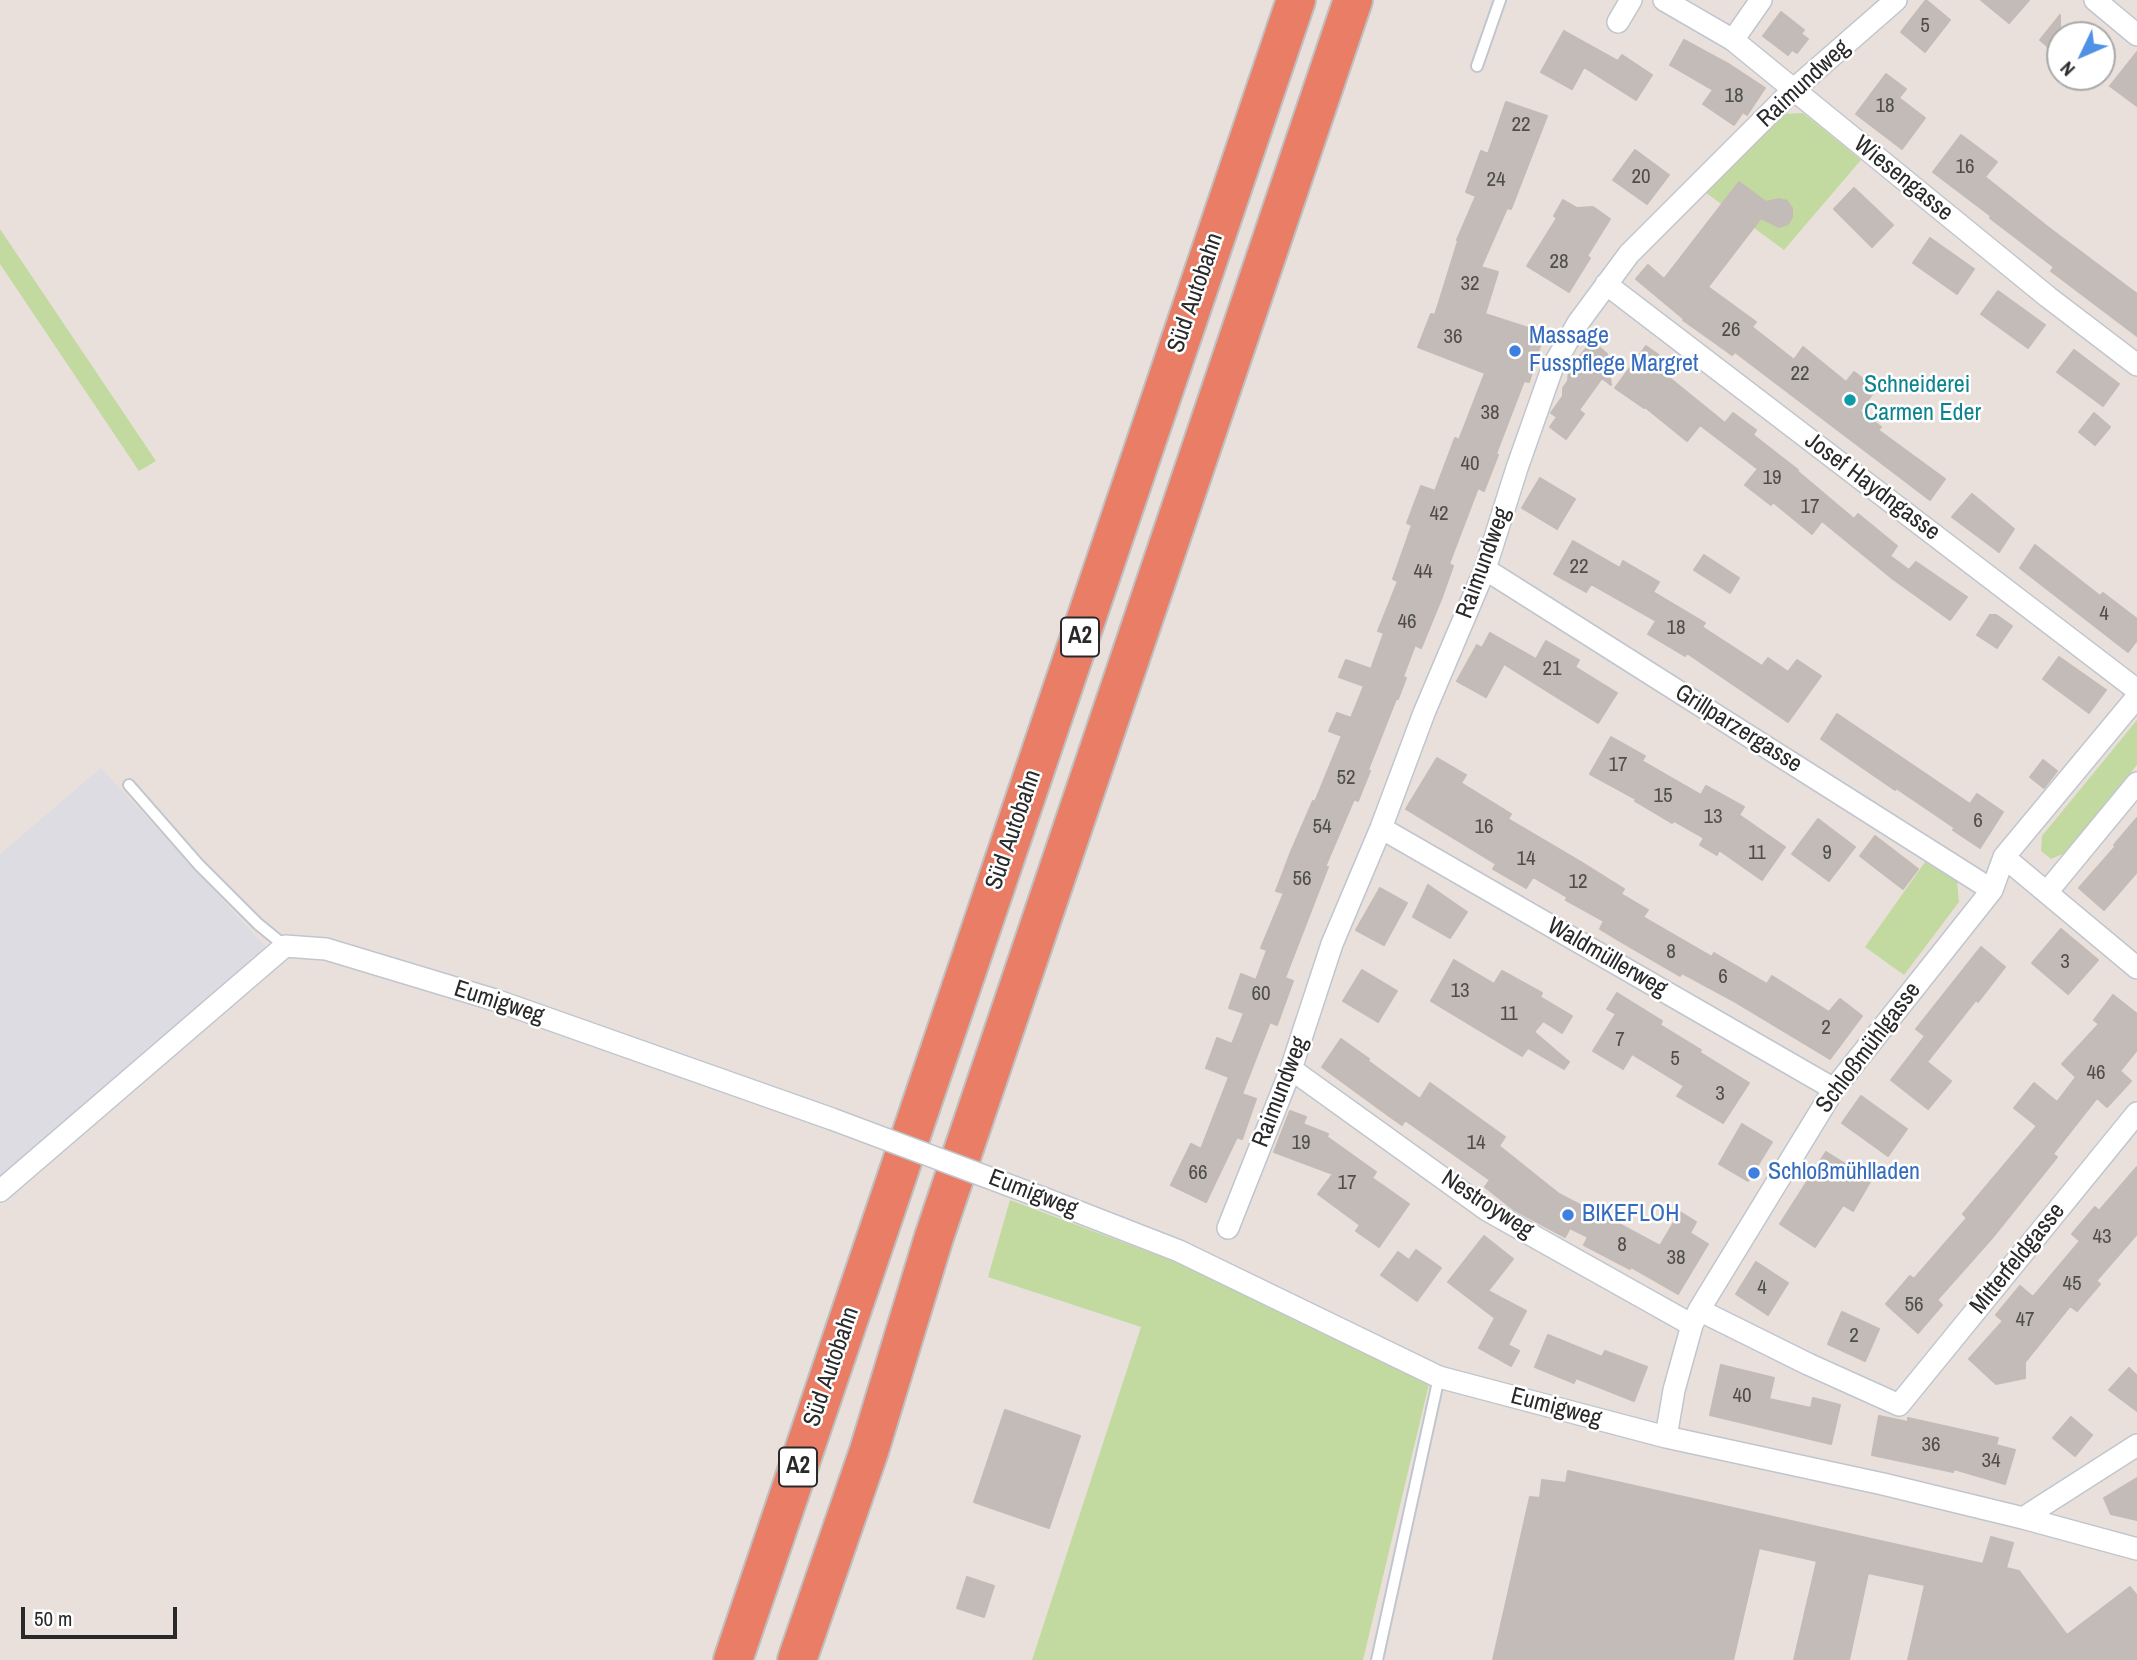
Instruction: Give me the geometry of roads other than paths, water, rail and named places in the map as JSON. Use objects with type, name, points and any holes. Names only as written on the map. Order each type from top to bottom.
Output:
[{"type":"highway","name":"Süd Autobahn","points":[[733,1660],[1296,0]]},
{"type":"highway","name":"A2","points":[[797,1660],[869,1451],[938,1224],[1353,0]]},
{"type":"street","points":[[1618,22],[1631,0]]},
{"type":"street","name":"Wiesengasse","points":[[1664,0],[1733,40],[2048,297],[2137,365]]},
{"type":"street","points":[[1733,40],[1761,0]]},
{"type":"street","name":"Raimundweg","points":[[1228,1227],[1291,1069],[1332,944],[1381,828],[1423,713],[1485,569],[1553,366],[1578,323],[1629,254],[1793,90],[1896,0]]},
{"type":"street","points":[[2095,0],[2137,35]]},
{"type":"street","name":"Josef Haydngasse","points":[[1606,284],[2137,690]]},
{"type":"street","name":"Grillparzergasse","points":[[1485,569],[1992,890]]},
{"type":"street","name":"Schloßmühlgasse","points":[[1666,1437],[1674,1390],[1696,1318],[1833,1089],[1992,890],[2004,857],[2137,697]]},
{"type":"street","points":[[2047,892],[2137,783]]},
{"type":"street","name":"Waldmüllerweg","points":[[1381,828],[1833,1089]]},
{"type":"street","points":[[2004,857],[2137,968]]},
{"type":"street","points":[[0,1191],[285,946]]},
{"type":"street","name":"Eumigweg","points":[[285,946],[326,949],[495,1000],[832,1119],[1179,1251],[1439,1377],[1666,1437],[1883,1484],[2137,1549]]},
{"type":"street","name":"Nestroyweg","points":[[1291,1069],[1486,1210],[1696,1318],[1899,1405]]},
{"type":"street","name":"Mitterfeldgasse","points":[[1899,1405],[2137,1113]]},
{"type":"street","points":[[2024,1518],[2137,1445]]},
{"type":"lane","points":[[1476,66],[1500,0]]},
{"type":"lane","points":[[129,785],[199,865],[258,924],[285,946]]},
{"type":"lane","points":[[1377,1660],[1439,1377]]},
{"type":"place","name":"Massage Fusspflege Margret","points":[[1515,351]]},
{"type":"place","name":"Schneiderei Carmen Eder","points":[[1850,400]]},
{"type":"place","name":"Schloßmühlladen","points":[[1754,1173]]},
{"type":"place","name":"BIKEFLOH","points":[[1568,1215]]}]
